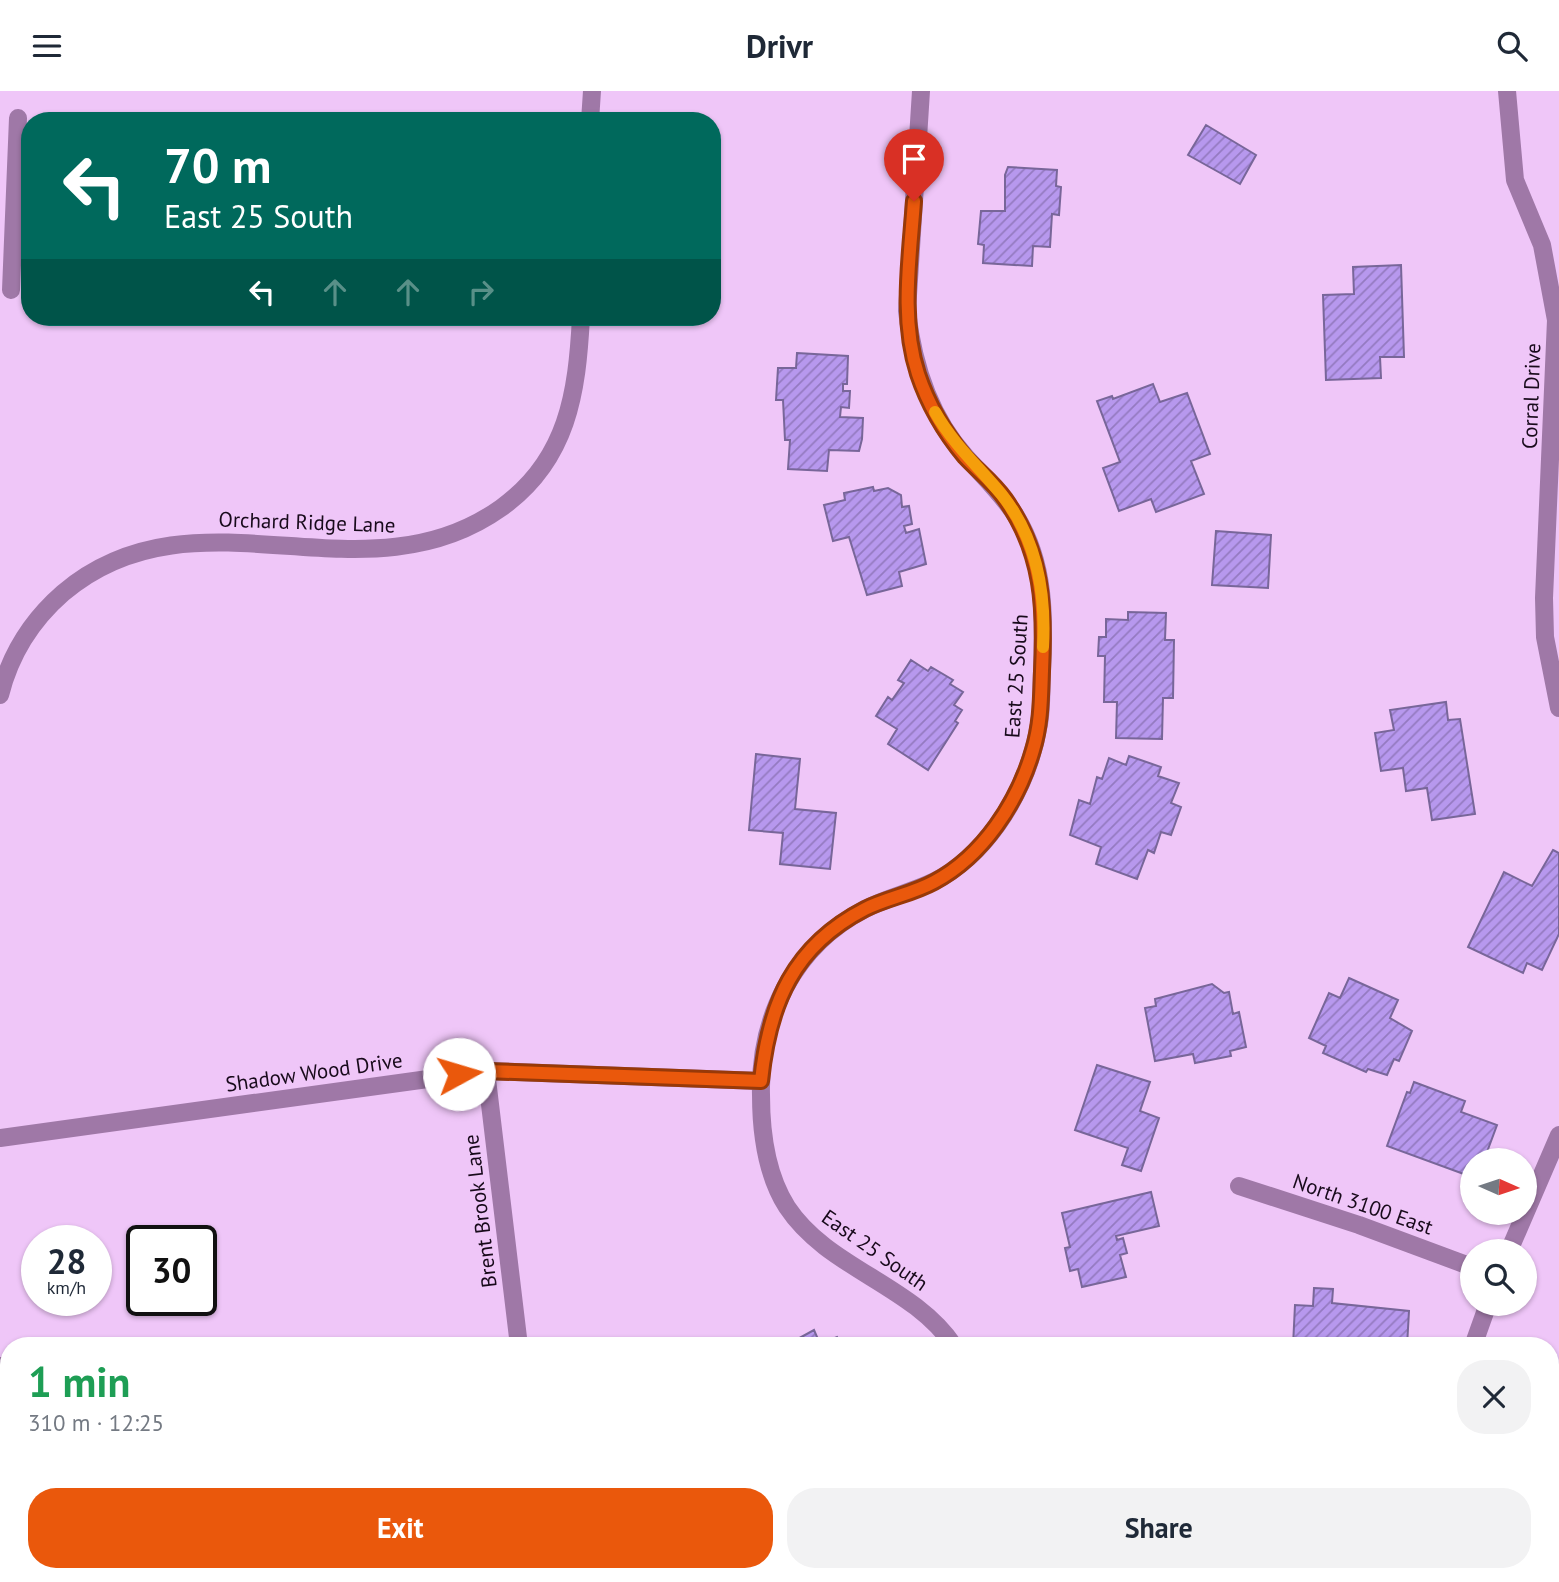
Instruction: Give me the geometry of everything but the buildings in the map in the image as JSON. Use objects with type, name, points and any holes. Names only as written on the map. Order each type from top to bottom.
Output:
[{"type":"street","points":[[591,112],[592,91]]},
{"type":"street","name":"East 25 South","points":[[921,91],[907,311],[911,343],[918,374],[946,431],[1003,497],[1029,541],[1037,566],[1044,606],[1040,722],[1024,776],[1011,802],[995,827],[970,855],[934,882],[867,908],[844,921],[806,955],[778,998],[767,1034],[761,1081],[766,1151],[776,1185],[786,1205],[814,1238],[914,1304],[945,1337]]},
{"type":"street","name":"Corral Drive","points":[[1507,91],[1515,180],[1542,245],[1556,320],[1544,598],[1547,649],[1559,708]]},
{"type":"street","points":[[18,118],[21,179]]},
{"type":"street","points":[[11,290],[21,207]]},
{"type":"street","name":"Orchard Ridge Lane","points":[[0,695],[10,664],[36,621],[75,583],[124,556],[181,543],[396,549],[437,541],[486,519],[527,485],[556,444],[574,400],[580,326]]},
{"type":"street","name":"Shadow Wood Drive","points":[[0,1138],[486,1071],[761,1081]]},
{"type":"street","name":"Brent Brook Lane","points":[[486,1071],[518,1337]]},
{"type":"street","points":[[1514,1239],[1559,1135]]},
{"type":"street","name":"North 3100 East","points":[[1239,1186],[1359,1224],[1460,1262]]},
{"type":"street","points":[[1476,1337],[1484,1316]]},
{"type":"slow traffic","points":[[935,412],[965,456],[1003,497],[1018,518],[1029,541],[1043,592],[1043,647]]},
{"type":"route","points":[[459,1074],[486,1071],[761,1081],[769,1025],[778,998],[806,955],[844,921],[890,898],[913,892],[953,870],[976,850],[1011,802],[1024,776],[1040,722],[1043,592],[1029,541],[1018,518],[946,431],[930,404],[918,374],[907,311],[914,201]]}]
